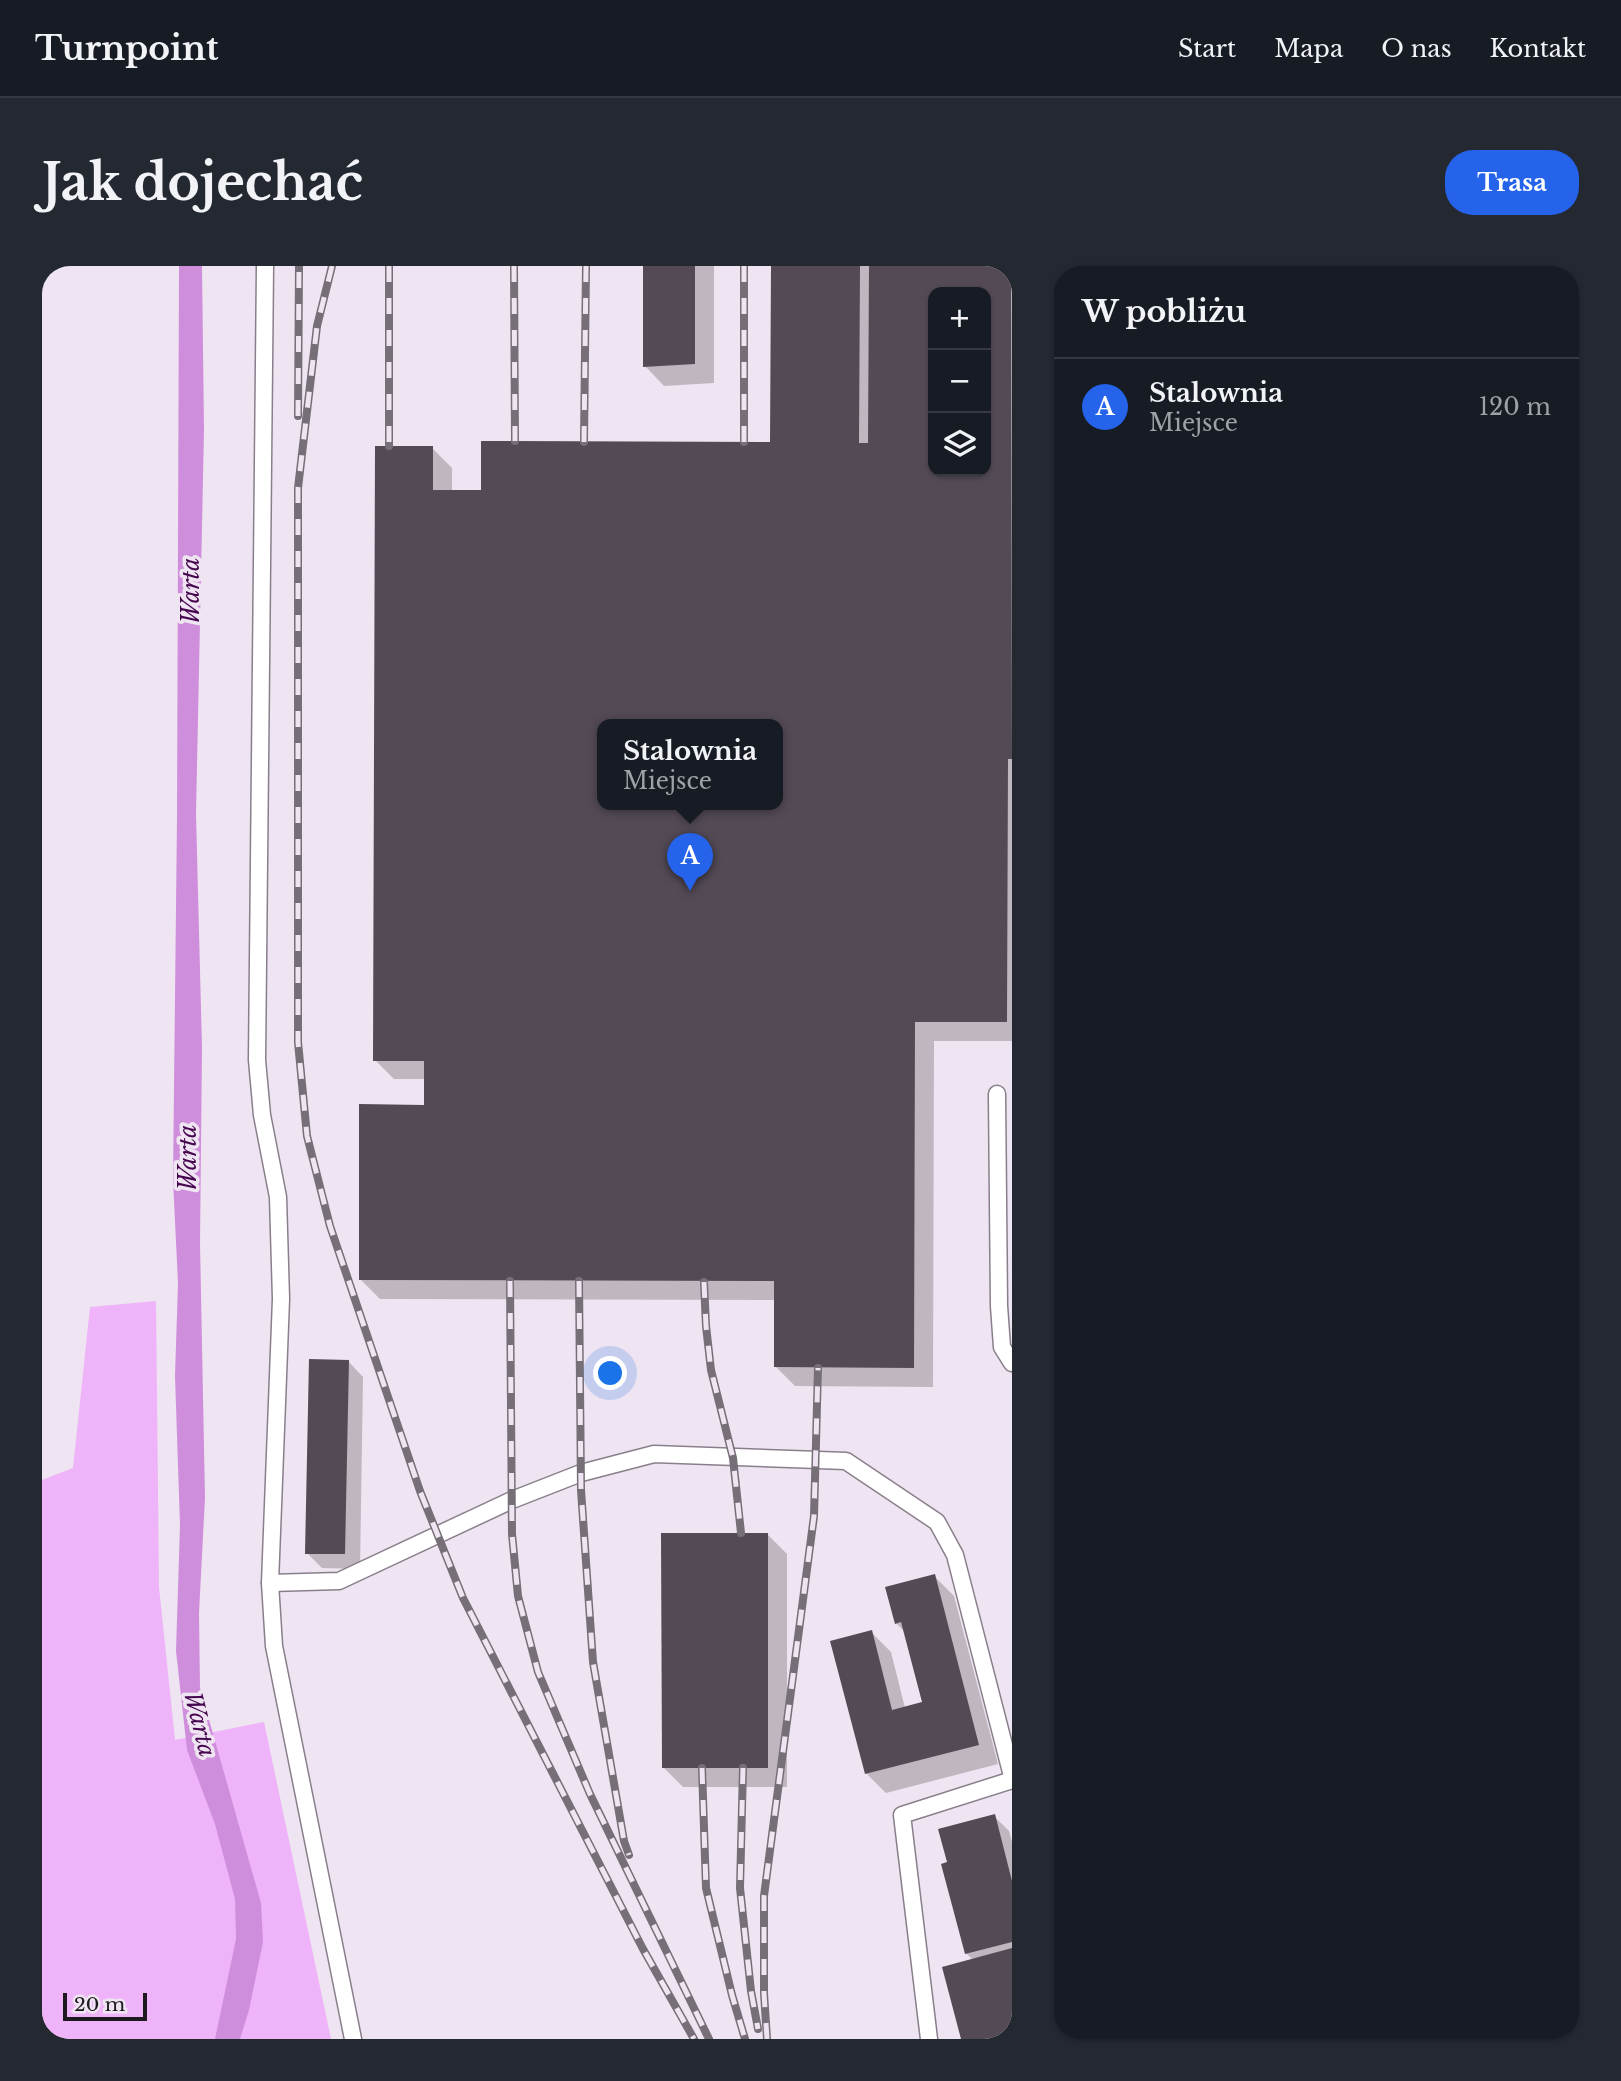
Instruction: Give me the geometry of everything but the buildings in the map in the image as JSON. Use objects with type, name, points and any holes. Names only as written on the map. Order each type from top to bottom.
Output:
[{"type":"lane","points":[[265,266],[257,1060],[262,1115],[278,1197],[281,1299],[270,1583],[274,1646],[353,2039]]},
{"type":"lane","points":[[997,1094],[999,1306],[1002,1347],[1012,1363]]},
{"type":"lane","points":[[270,1583],[339,1581],[512,1500],[581,1473],[654,1454],[846,1461],[937,1522],[955,1555],[1012,1778],[902,1815],[929,2039]]},
{"type":"shaded area","points":[[156,1301],[159,1587],[175,1740],[264,1722],[331,2039],[42,2039],[42,1480],[73,1468],[90,1307]]},
{"type":"water","name":"Warta","points":[[179,266],[202,266],[204,430],[196,814],[202,1048],[200,1243],[205,1498],[199,1613],[200,1688],[261,1903],[263,1942],[240,2039],[215,2039],[236,1939],[235,1899],[215,1824],[187,1750],[176,1651],[180,1525],[175,1376],[178,1283],[173,1180]]},
{"type":"railway","points":[[298,416],[299,266]]},
{"type":"railway","points":[[332,266],[317,326],[298,488],[298,1042],[307,1136],[330,1226],[420,1491],[463,1598],[643,1949],[694,2039]]},
{"type":"railway","points":[[389,266],[389,446]]},
{"type":"railway","points":[[514,266],[515,441]]},
{"type":"railway","points":[[584,442],[586,266]]},
{"type":"railway","points":[[744,266],[744,442]]},
{"type":"railway","points":[[510,1281],[512,1534],[518,1596],[538,1672],[590,1794],[709,2039]]},
{"type":"railway","points":[[579,1281],[581,1490],[593,1662],[624,1841],[629,1855]]},
{"type":"railway","points":[[704,1282],[711,1370],[733,1458],[741,1533]]},
{"type":"railway","points":[[767,2039],[764,1896],[814,1516],[818,1368]]},
{"type":"railway","points":[[702,1768],[706,1888],[745,2039]]},
{"type":"railway","points":[[743,1768],[740,1888],[751,1991],[758,2029]]},
{"type":"place","name":"Stalownia","points":[[690,891]]}]
